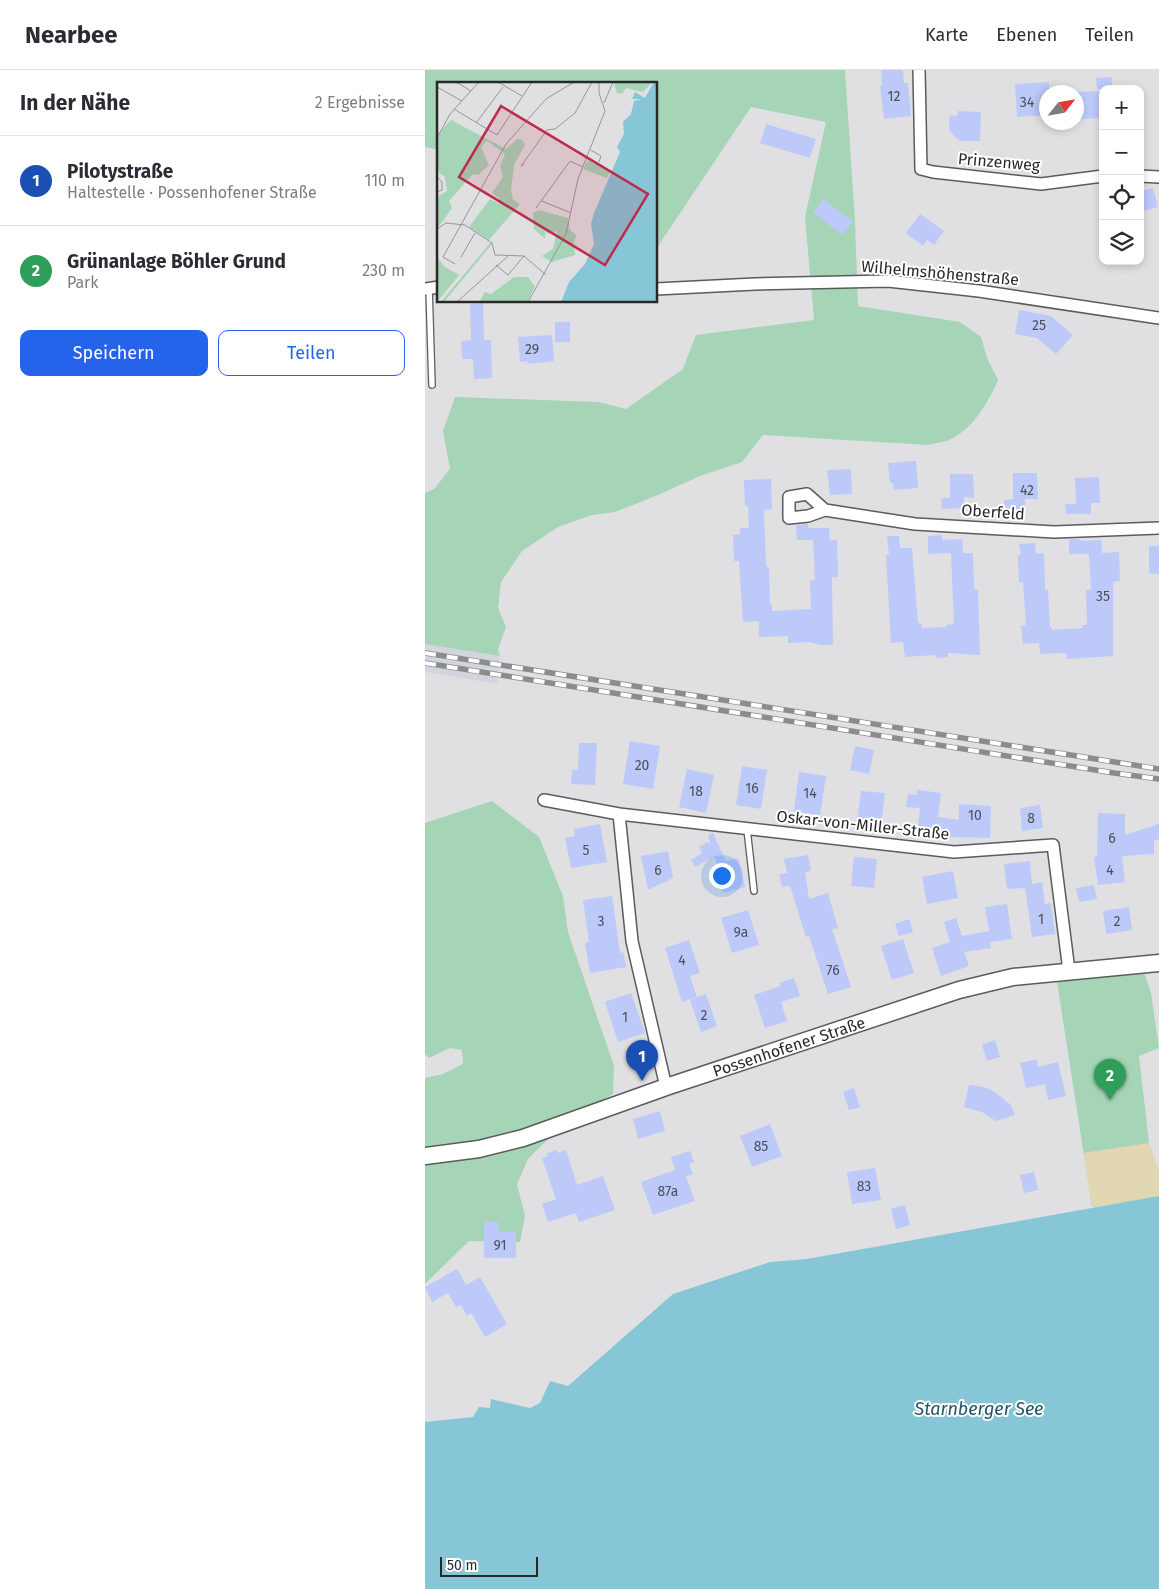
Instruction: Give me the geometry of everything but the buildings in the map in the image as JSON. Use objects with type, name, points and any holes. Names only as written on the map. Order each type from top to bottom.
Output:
[{"type":"main road","name":"Possenhofener Straße","points":[[425,1156],[479,1150],[523,1138],[667,1087],[959,990],[1013,977],[1159,963]]},
{"type":"street","name":"Prinzenweg","points":[[919,70],[921,169],[1041,184],[1099,177]]},
{"type":"street","points":[[1144,176],[1159,177]]},
{"type":"street","name":"Wilhelmshöhenstraße","points":[[657,289],[755,284],[888,281],[988,292],[1159,318]]},
{"type":"street","name":"Oberfeld","points":[[825,510],[915,524],[1044,532],[1101,532],[1159,528]]},
{"type":"street","name":"Oskar-von-Miller-Straße","points":[[544,800],[619,814],[954,852],[1053,845],[1069,971]]},
{"type":"street","points":[[619,814],[632,941],[667,1087]]},
{"type":"lane","points":[[431,288],[432,385]]},
{"type":"lane","points":[[747,829],[754,891]]},
{"type":"shaded area","points":[[425,644],[500,656],[497,684],[425,672]]},
{"type":"green space","points":[[425,70],[845,70],[855,221],[858,306],[960,322],[981,337],[987,358],[998,380],[979,414],[967,428],[949,440],[928,445],[763,435],[742,462],[700,476],[615,512],[592,515],[558,527],[522,551],[501,582],[498,608],[506,627],[498,649],[500,656],[425,644],[425,493],[434,489],[450,469],[443,431],[455,397],[598,402],[626,409],[683,369],[696,335],[814,320],[805,217],[826,122],[751,107],[657,248],[657,82],[437,82],[437,150],[425,147]]},
{"type":"green space","points":[[492,801],[539,837],[563,896],[568,932],[614,1066],[613,1094],[587,1109],[545,1142],[528,1159],[517,1184],[525,1216],[520,1242],[469,1241],[425,1284],[425,1078],[443,1074],[463,1064],[462,1050],[450,1048],[429,1058],[425,1054],[425,823]]},
{"type":"green space","points":[[1144,972],[1151,993],[1159,1048],[1139,1056],[1149,1143],[1159,1173],[1159,1196],[1092,1207],[1057,982]]},
{"type":"sand","points":[[1149,1143],[1159,1173],[1159,1196],[1092,1207],[1083,1153]]},
{"type":"water","name":"Starnberger See","points":[[1159,1196],[1159,1589],[425,1589],[425,1422],[473,1417],[479,1407],[490,1408],[491,1399],[530,1408],[540,1403],[550,1381],[568,1386],[673,1294],[770,1262],[807,1259]]},
{"type":"railway","points":[[425,653],[1159,769]]},
{"type":"railway","points":[[425,663],[1159,779]]},
{"type":"place","name":"Pilotystraße","points":[[642,1081]]},
{"type":"place","name":"Grünanlage Böhler Grund","points":[[1110,1100]]}]
